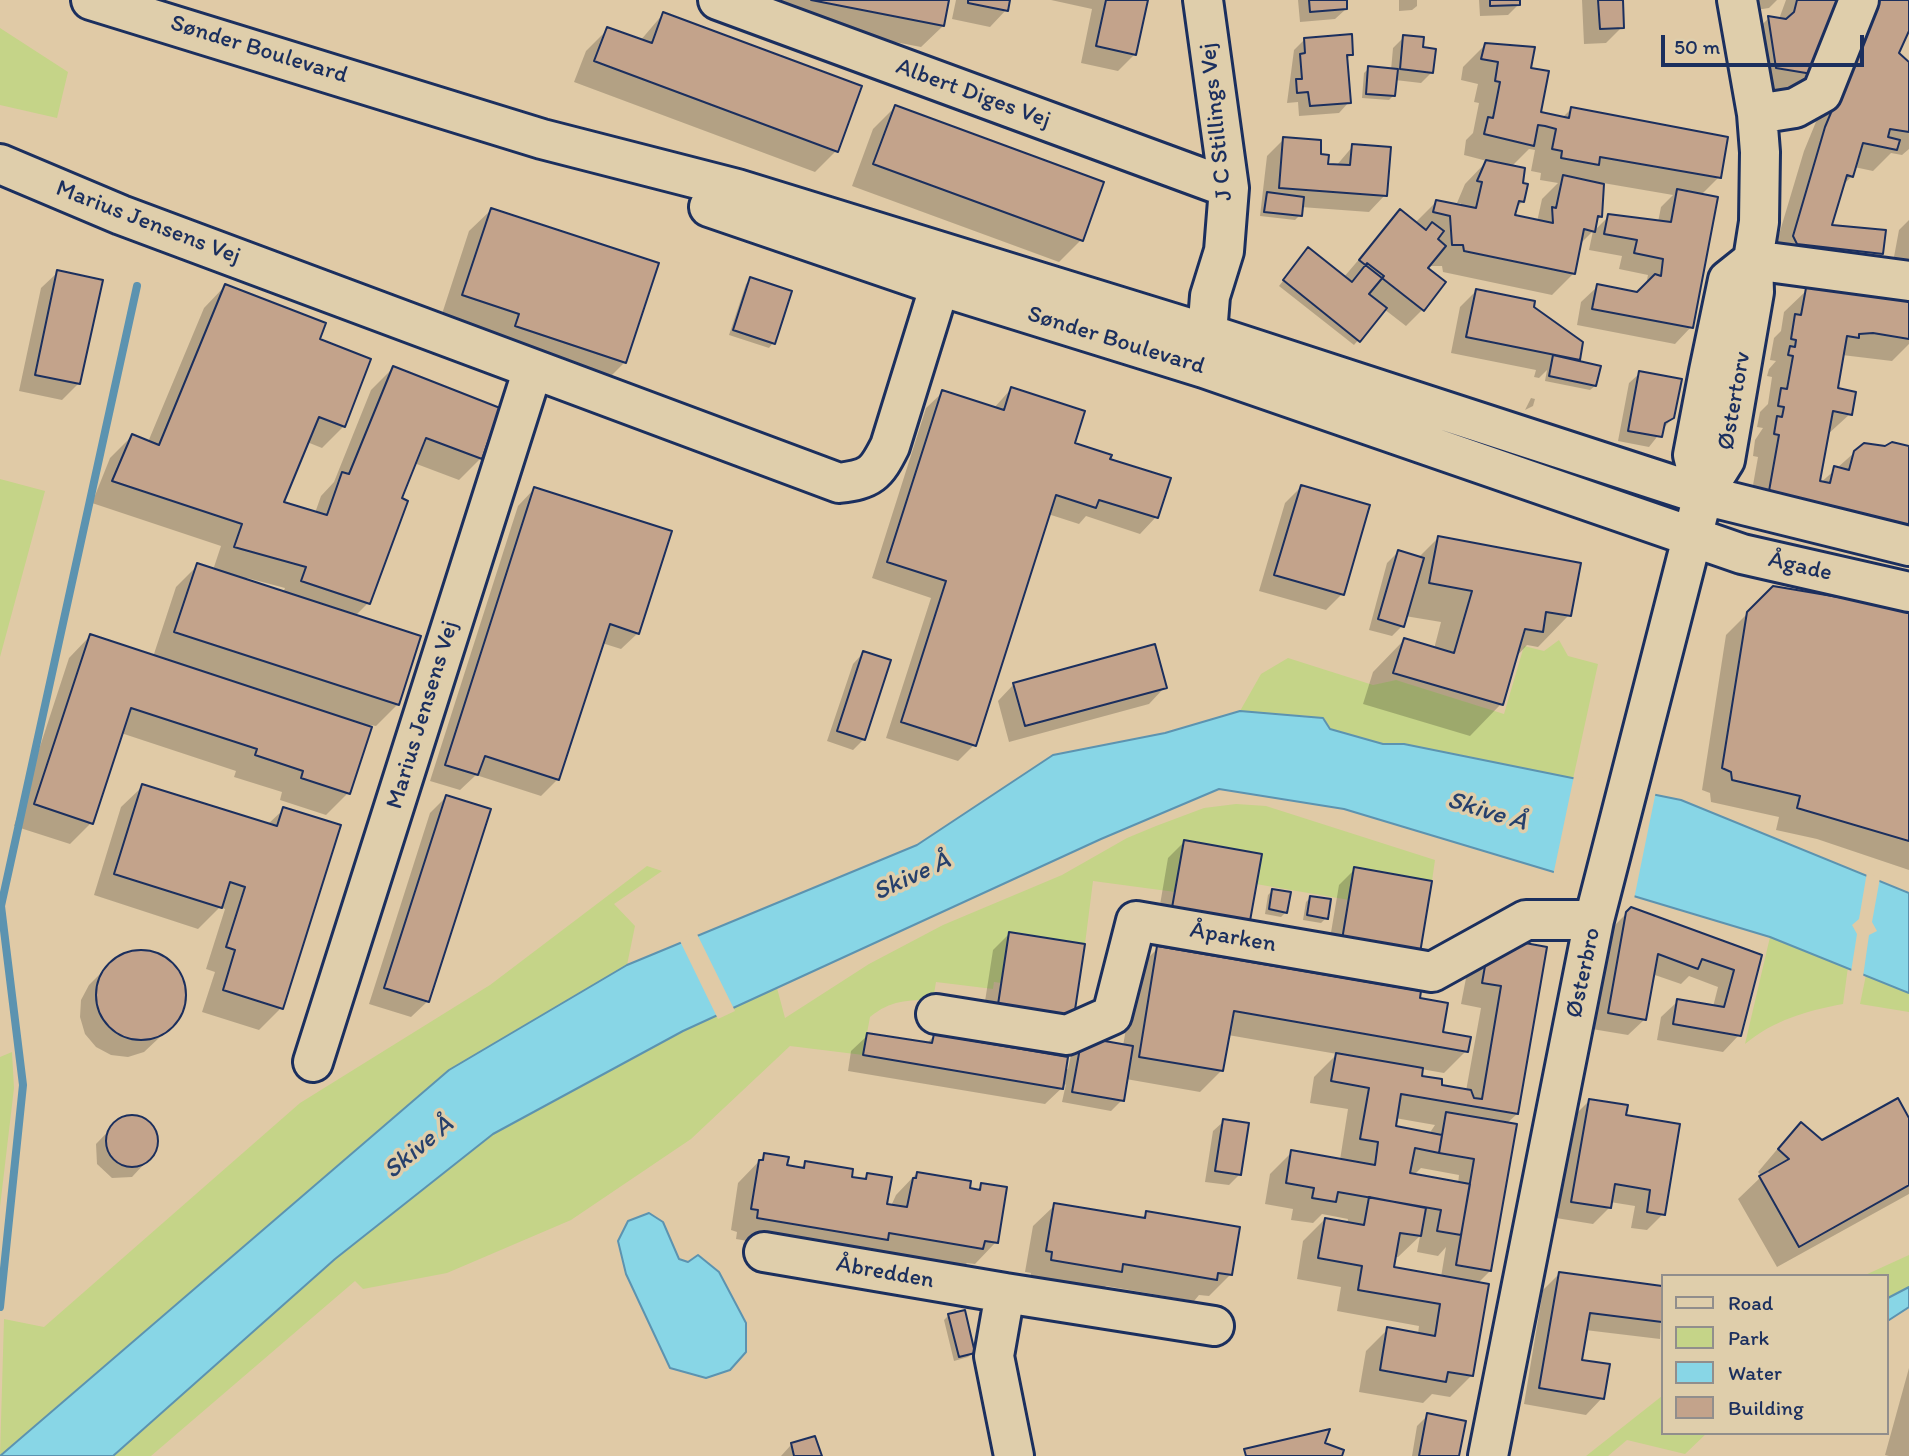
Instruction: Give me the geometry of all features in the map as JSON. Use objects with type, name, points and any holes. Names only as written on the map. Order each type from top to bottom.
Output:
[{"type":"street","name":"Sønder Boulevard","points":[[178,0],[426,101]]},
{"type":"street","name":"Albert Diges Vej","points":[[718,0],[1228,188]]},
{"type":"street","name":"J C Stillings Vej","points":[[1203,0],[1228,188],[1224,251],[1210,296],[1206,351]]},
{"type":"street","points":[[1737,0],[1757,114],[1760,188],[1753,260],[1909,281]]},
{"type":"street","points":[[1757,114],[1795,108],[1822,93],[1859,0]]},
{"type":"street","name":"Sønder Boulevard","points":[[104,2],[541,139],[737,188],[944,271],[1206,351],[1703,495]]},
{"type":"street","name":"Marius Jensens Vej","points":[[0,164],[121,215],[839,483],[860,481],[878,470],[890,446],[944,271]]},
{"type":"street","name":"Østertorv","points":[[1703,495],[1693,455],[1728,280],[1753,260]]},
{"type":"street","name":"Sønder Boulevard","points":[[1206,351],[1692,537]]},
{"type":"street","name":"Marius Jensens Vej","points":[[313,1062],[533,369]]},
{"type":"street","name":"Østerbro","points":[[1488,1456],[1594,920],[1703,495]]},
{"type":"street","name":"Ågade","points":[[1703,495],[1909,546]]},
{"type":"street","name":"Ågade","points":[[1692,537],[1742,554],[1909,592]]},
{"type":"street","name":"Åparken","points":[[936,1014],[1067,1035],[1112,1015],[1136,921],[1432,972],[1526,920],[1594,920]]},
{"type":"street","name":"Åbredden","points":[[764,1252],[1214,1326]]},
{"type":"street","points":[[1005,1293],[994,1356],[1014,1456]]},
{"type":"green space","points":[[0,28],[68,72],[57,118],[0,105]]},
{"type":"green space","points":[[0,479],[45,491],[0,657]]},
{"type":"green space","points":[[1559,640],[1568,656],[1598,664],[1573,779],[1404,744],[1383,744],[1330,729],[1309,716],[1240,711],[1261,674],[1288,658],[1373,685],[1396,680],[1504,714],[1524,646],[1544,651]]},
{"type":"green space","points":[[1236,804],[1266,806],[1435,860],[1432,881],[1355,867],[1349,900],[1256,884],[1261,853],[1184,840],[1175,892],[1093,881],[1085,944],[1009,932],[1001,983],[994,982],[993,989],[936,982],[933,1000],[907,1001],[885,1007],[870,1017],[863,1055],[790,1046],[691,1139],[571,1220],[447,1273],[363,1289],[355,1281],[151,1456],[113,1456],[335,1259],[493,1134],[683,1031],[777,988],[785,1018],[869,964],[943,925],[1062,875],[1127,838],[1156,826],[1204,808]]},
{"type":"green space","points":[[647,866],[662,871],[614,904],[635,926],[627,965],[449,1070],[0,1456],[4,1319],[44,1327],[300,1103],[490,985]]},
{"type":"green space","points":[[1770,937],[1848,967],[1843,1004],[1791,1018],[1767,1029],[1745,1044]]},
{"type":"green space","points":[[1866,975],[1909,993],[1909,1012],[1860,1004]]},
{"type":"green space","points":[[12,1052],[14,1088],[0,1207],[0,1057]]},
{"type":"green space","points":[[1909,1255],[1909,1287],[1888,1298],[1888,1274],[1867,1274]]},
{"type":"green space","points":[[1660,1398],[1660,1435],[1705,1435],[1685,1454],[1627,1440],[1608,1456],[1586,1456]]},
{"type":"water","name":"Skive Å","points":[[1240,711],[1323,718],[1330,729],[1383,744],[1404,744],[1681,800],[1909,893],[1909,993],[1770,937],[1344,809],[1219,789],[1101,839],[683,1031],[493,1134],[335,1259],[113,1456],[0,1456],[449,1070],[627,965],[917,845],[1053,755],[1165,733]]},
{"type":"water","points":[[649,1213],[663,1222],[679,1259],[688,1262],[698,1255],[719,1272],[746,1323],[746,1352],[730,1370],[706,1378],[670,1368],[626,1274],[618,1241],[628,1221]]},
{"type":"water","points":[[1909,1287],[1909,1307],[1888,1321],[1888,1298]]},
{"type":"pier","points":[[1574,776],[1656,791],[1634,899],[1553,876]]},
{"type":"pier","points":[[1867,872],[1880,878],[1872,922],[1877,931],[1869,935],[1863,977],[1851,972],[1857,934],[1852,925],[1859,919]]},
{"type":"pier","points":[[696,932],[735,1011],[718,1019],[679,939]]},
{"type":"building","points":[[811,0],[949,0],[944,26]]},
{"type":"building","points":[[968,0],[1010,0],[1008,11],[968,3]]},
{"type":"building","points":[[1106,0],[1148,0],[1136,55],[1096,46]]},
{"type":"building","points":[[1309,0],[1347,0],[1347,9],[1310,12]]},
{"type":"building","points":[[1490,0],[1520,0],[1520,5],[1490,6]]},
{"type":"building","points":[[1598,0],[1623,0],[1624,28],[1600,29]]},
{"type":"building","points":[[1797,0],[1839,0],[1812,74],[1776,68],[1768,16],[1786,19],[1794,12]]},
{"type":"building","points":[[1878,0],[1909,0],[1909,31],[1899,53],[1909,62],[1909,132],[1890,129],[1888,137],[1900,140],[1897,150],[1863,143],[1853,177],[1847,175],[1832,225],[1886,230],[1883,254],[1797,244],[1793,236],[1825,127]]},
{"type":"building","points":[[663,12],[862,86],[838,152],[594,61],[607,27],[652,43]]},
{"type":"building","points":[[1352,34],[1353,55],[1347,55],[1351,103],[1310,106],[1308,92],[1297,93],[1296,79],[1302,79],[1300,54],[1305,53],[1304,38]]},
{"type":"building","points":[[1403,35],[1424,37],[1423,47],[1436,49],[1433,73],[1400,69]]},
{"type":"building","points":[[1485,43],[1535,47],[1531,68],[1549,71],[1541,112],[1569,118],[1571,107],[1728,137],[1721,178],[1600,157],[1599,165],[1561,158],[1562,151],[1552,149],[1556,129],[1545,126],[1538,125],[1534,146],[1484,134],[1488,117],[1493,118],[1500,82],[1495,81],[1498,62],[1481,59]]},
{"type":"building","points":[[1368,66],[1398,69],[1395,96],[1366,94]]},
{"type":"building","points":[[895,105],[1104,182],[1083,241],[873,164]]},
{"type":"building","points":[[1283,137],[1321,140],[1321,154],[1329,155],[1328,164],[1350,165],[1352,144],[1391,147],[1387,196],[1279,188]]},
{"type":"building","points":[[1486,160],[1525,168],[1523,183],[1528,184],[1524,202],[1519,201],[1515,215],[1553,223],[1552,207],[1556,208],[1563,175],[1604,184],[1602,217],[1598,216],[1595,232],[1584,229],[1575,274],[1464,251],[1463,245],[1452,245],[1450,216],[1433,212],[1436,200],[1476,208],[1482,182],[1477,181]]},
{"type":"building","points":[[1677,189],[1718,197],[1693,328],[1592,309],[1597,284],[1637,292],[1655,274],[1661,276],[1663,259],[1634,253],[1637,240],[1604,234],[1608,214],[1671,222]]},
{"type":"building","points":[[1267,192],[1304,197],[1302,216],[1264,212]]},
{"type":"building","points":[[491,208],[659,263],[626,363],[515,326],[519,314],[462,295]]},
{"type":"building","points":[[1400,209],[1426,230],[1432,222],[1444,231],[1438,239],[1446,246],[1428,268],[1446,282],[1424,311],[1359,260]]},
{"type":"building","points":[[1308,247],[1352,282],[1367,263],[1384,276],[1369,294],[1387,308],[1360,342],[1283,280]]},
{"type":"building","points":[[57,270],[103,280],[80,384],[35,375]]},
{"type":"building","points":[[750,277],[792,291],[775,344],[733,330]]},
{"type":"building","points":[[225,284],[326,323],[320,339],[371,359],[345,427],[319,417],[284,502],[327,515],[342,472],[349,474],[393,366],[500,408],[482,459],[426,438],[402,498],[408,501],[370,604],[301,581],[306,567],[234,547],[242,524],[112,481],[132,434],[159,445]]},
{"type":"building","points":[[1811,285],[1909,298],[1909,339],[1873,333],[1859,334],[1859,338],[1847,336],[1838,388],[1856,392],[1852,415],[1833,411],[1820,481],[1830,483],[1834,466],[1849,470],[1854,451],[1864,443],[1885,446],[1892,442],[1909,446],[1909,532],[1773,498],[1769,491],[1779,435],[1774,434],[1777,416],[1782,417],[1784,407],[1778,406],[1781,388],[1787,389],[1793,356],[1788,355],[1790,346],[1795,347],[1796,340],[1791,339],[1795,314],[1801,315],[1806,288]]},
{"type":"building","points":[[1476,289],[1535,301],[1534,307],[1583,342],[1580,360],[1466,337]]},
{"type":"building","points":[[1553,355],[1601,366],[1596,386],[1549,376]]},
{"type":"building","points":[[1639,371],[1682,379],[1674,418],[1665,423],[1662,437],[1628,431]]},
{"type":"building","points":[[1011,387],[1085,411],[1075,443],[1112,455],[1110,459],[1171,478],[1158,518],[1099,500],[1096,508],[1056,495],[976,746],[901,722],[946,581],[887,562],[942,390],[1004,410]]},
{"type":"building","points":[[1301,485],[1370,505],[1344,595],[1274,575]]},
{"type":"building","points":[[534,487],[672,531],[639,634],[610,624],[559,780],[485,756],[478,775],[445,765]]},
{"type":"building","points":[[1438,536],[1581,563],[1571,616],[1546,612],[1543,632],[1525,629],[1503,705],[1393,673],[1404,638],[1454,653],[1472,591],[1429,583]]},
{"type":"building","points":[[1398,550],[1424,558],[1404,627],[1378,619]]},
{"type":"building","points":[[197,563],[421,636],[399,705],[174,632]]},
{"type":"building","points":[[1773,586],[1909,609],[1909,841],[1797,808],[1800,796],[1732,780],[1731,772],[1722,768],[1747,612]]},
{"type":"building","points":[[90,634],[372,727],[350,794],[301,778],[303,771],[255,755],[257,749],[131,708],[93,824],[34,804]]},
{"type":"building","points":[[1155,644],[1167,688],[1025,726],[1013,683]]},
{"type":"building","points":[[863,651],[891,660],[865,740],[837,731]]},
{"type":"building","points":[[142,784],[277,826],[283,807],[341,825],[283,1009],[223,990],[235,950],[226,947],[245,887],[230,882],[222,908],[114,874]]},
{"type":"building","points":[[446,795],[491,809],[429,1002],[384,988]]},
{"type":"building","points":[[1184,840],[1262,854],[1248,932],[1170,919]]},
{"type":"building","points":[[1354,867],[1432,881],[1419,959],[1341,946]]},
{"type":"building","points":[[1272,889],[1291,892],[1287,913],[1269,909]]},
{"type":"building","points":[[1310,896],[1331,899],[1328,919],[1307,915]]},
{"type":"building","points":[[1631,907],[1762,955],[1741,1036],[1673,1024],[1677,999],[1724,1007],[1734,970],[1702,959],[1698,969],[1658,954],[1646,1020],[1608,1013],[1626,912]]},
{"type":"building","points":[[1009,932],[1085,944],[1073,1023],[997,1011]]},
{"type":"building","points":[[1509,940],[1547,947],[1518,1114],[1401,1094],[1396,1126],[1442,1135],[1439,1153],[1415,1148],[1410,1173],[1470,1184],[1461,1235],[1437,1231],[1441,1210],[1338,1192],[1336,1202],[1312,1198],[1314,1188],[1286,1183],[1291,1150],[1375,1165],[1378,1142],[1360,1139],[1369,1088],[1331,1081],[1336,1053],[1423,1068],[1422,1076],[1442,1079],[1442,1085],[1471,1090],[1474,1098],[1482,1099],[1501,986],[1482,983],[1488,949],[1507,953]]},
{"type":"building","points":[[1157,946],[1421,991],[1420,998],[1448,1003],[1443,1032],[1471,1037],[1468,1052],[1234,1011],[1223,1071],[1139,1057]]},
{"type":"building","points":[[141,950],[158,953],[173,963],[183,978],[186,995],[183,1012],[173,1027],[158,1037],[141,1040],[124,1037],[109,1027],[99,1012],[96,995],[99,978],[109,963],[124,953]]},
{"type":"building","points":[[867,1033],[932,1043],[934,1034],[1068,1057],[1063,1089],[863,1055]]},
{"type":"building","points":[[1082,1037],[1133,1046],[1124,1101],[1072,1092]]},
{"type":"building","points":[[1898,1098],[1909,1118],[1909,1185],[1799,1247],[1759,1176],[1789,1159],[1778,1149],[1801,1122],[1822,1140]]},
{"type":"building","points":[[1589,1099],[1628,1105],[1626,1115],[1680,1124],[1665,1215],[1647,1212],[1650,1190],[1615,1184],[1611,1208],[1571,1202]]},
{"type":"building","points":[[1446,1112],[1517,1124],[1491,1271],[1456,1265],[1474,1159],[1439,1153]]},
{"type":"building","points":[[132,1115],[151,1122],[158,1141],[151,1160],[132,1167],[113,1160],[106,1141],[113,1122]]},
{"type":"building","points":[[1223,1119],[1249,1123],[1241,1175],[1215,1171]]},
{"type":"building","points":[[764,1153],[789,1157],[787,1165],[804,1168],[805,1161],[853,1169],[852,1177],[866,1179],[867,1173],[892,1177],[887,1204],[907,1207],[913,1178],[916,1178],[917,1172],[971,1181],[970,1188],[980,1190],[981,1183],[1007,1187],[998,1243],[985,1241],[983,1249],[889,1233],[888,1240],[757,1218],[758,1210],[751,1209],[759,1160],[763,1160]]},
{"type":"building","points":[[1369,1197],[1426,1208],[1421,1236],[1400,1233],[1394,1267],[1489,1284],[1473,1376],[1448,1372],[1446,1382],[1380,1370],[1387,1327],[1435,1336],[1440,1304],[1358,1290],[1362,1266],[1318,1258],[1325,1218],[1364,1225]]},
{"type":"building","points":[[1054,1203],[1145,1218],[1146,1211],[1240,1227],[1232,1275],[1218,1273],[1217,1280],[1123,1264],[1122,1272],[1051,1260],[1052,1252],[1046,1251]]},
{"type":"building","points":[[1559,1272],[1660,1286],[1660,1322],[1590,1313],[1582,1360],[1610,1364],[1604,1399],[1539,1388]]},
{"type":"building","points":[[965,1310],[975,1353],[959,1357],[948,1314]]},
{"type":"building","points":[[1427,1413],[1466,1421],[1459,1456],[1419,1456]]},
{"type":"building","points":[[1330,1429],[1325,1443],[1344,1450],[1342,1456],[1246,1456],[1244,1449]]},
{"type":"building","points":[[815,1436],[822,1456],[794,1456],[791,1443]]},
{"type":"waterway","points":[[0,1307],[23,1085],[1,906],[137,286]]}]
